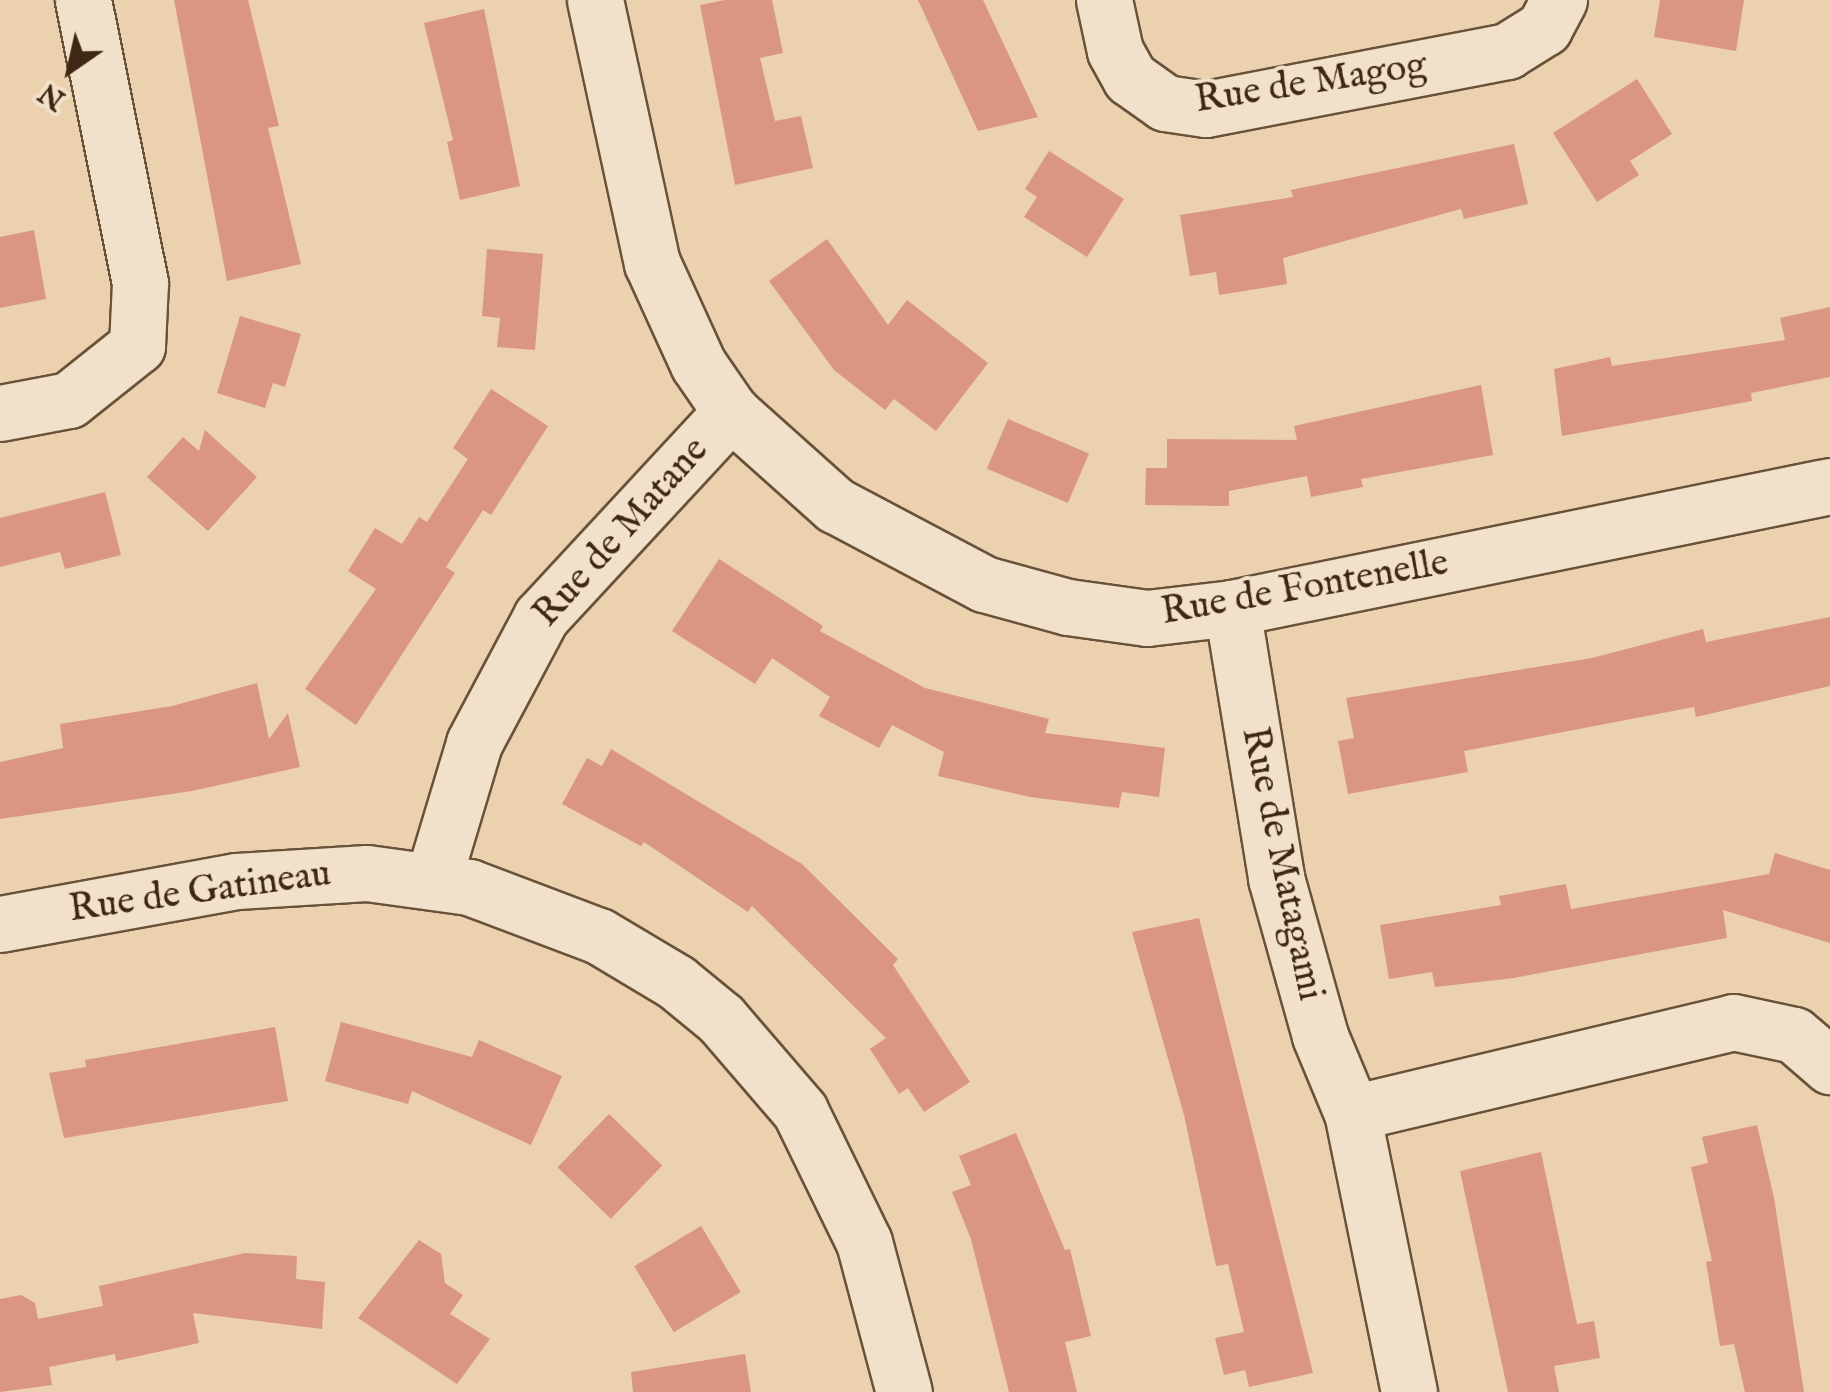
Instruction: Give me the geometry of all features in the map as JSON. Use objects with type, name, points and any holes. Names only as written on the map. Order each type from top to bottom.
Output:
[{"type":"street","points":[[0,413],[70,400],[137,346],[140,283],[83,0]]},
{"type":"street","name":"Rue de Fontenelle","points":[[595,0],[652,263],[673,316],[731,412],[835,505],[933,562],[984,584],[1068,607],[1147,618],[1232,608],[1830,486]]},
{"type":"street","name":"Rue de Magog","points":[[1104,0],[1115,51],[1130,78],[1165,103],[1206,109],[1506,51],[1544,28],[1559,0]]},
{"type":"street","name":"Rue de Matane","points":[[433,880],[474,743],[541,617],[731,412]]},
{"type":"street","name":"Rue de Matagami","points":[[1232,608],[1276,878],[1304,986],[1352,1113],[1409,1392]]},
{"type":"street","name":"Rue de Gatineau","points":[[0,924],[304,873],[433,880],[498,895],[599,936],[676,982],[746,1044],[800,1111],[849,1204],[904,1392]]},
{"type":"street","points":[[1352,1113],[1733,1022],[1794,1035],[1830,1066]]},
{"type":"building","points":[[174,0],[248,0],[279,126],[268,128],[301,264],[227,281]]},
{"type":"building","points":[[725,0],[772,0],[783,53],[760,58],[775,121],[801,116],[813,168],[735,185],[700,5]]},
{"type":"building","points":[[918,0],[983,0],[1038,117],[978,131]]},
{"type":"building","points":[[1660,0],[1744,0],[1736,51],[1654,37]]},
{"type":"building","points":[[484,9],[520,186],[460,200],[447,142],[453,140],[424,23]]},
{"type":"building","points":[[1637,79],[1672,134],[1630,161],[1639,175],[1597,202],[1553,133]]},
{"type":"building","points":[[1514,144],[1528,204],[1464,219],[1461,209],[1283,258],[1287,284],[1219,295],[1216,272],[1190,276],[1180,215],[1293,197],[1291,190]]},
{"type":"building","points":[[1049,151],[1124,199],[1087,257],[1024,217],[1037,197],[1025,189]]},
{"type":"building","points":[[34,230],[46,299],[0,308],[0,237]]},
{"type":"building","points":[[827,239],[888,325],[907,300],[988,363],[936,431],[894,399],[885,410],[834,370],[769,281]]},
{"type":"building","points":[[487,249],[543,254],[535,350],[497,347],[500,318],[482,316]]},
{"type":"building","points":[[1830,307],[1830,377],[1751,393],[1752,401],[1562,436],[1554,369],[1610,357],[1612,366],[1785,340],[1780,318]]},
{"type":"building","points":[[240,316],[301,334],[285,387],[273,383],[265,408],[217,393]]},
{"type":"building","points":[[1481,385],[1493,455],[1361,479],[1363,487],[1311,497],[1307,476],[1229,491],[1229,506],[1145,505],[1146,468],[1167,468],[1167,439],[1297,440],[1294,426]]},
{"type":"building","points":[[491,389],[548,426],[491,515],[483,510],[446,567],[455,573],[356,725],[305,689],[376,589],[348,571],[375,528],[402,544],[419,517],[427,522],[468,459],[453,448]]},
{"type":"building","points":[[1008,419],[1089,453],[1068,503],[987,469]]},
{"type":"building","points":[[205,430],[257,477],[208,531],[147,477],[183,437],[199,451]]},
{"type":"building","points":[[105,492],[121,555],[65,569],[60,552],[0,567],[0,518]]},
{"type":"building","points":[[719,559],[823,626],[820,631],[925,688],[1049,719],[1045,733],[1165,748],[1159,797],[1122,792],[1119,808],[1030,797],[938,776],[944,752],[892,725],[879,748],[819,716],[830,697],[772,658],[755,684],[672,631]]},
{"type":"building","points":[[1830,617],[1830,686],[1696,717],[1694,707],[1464,751],[1468,772],[1348,794],[1338,741],[1354,738],[1346,698],[1592,658],[1703,629],[1706,642]]},
{"type":"building","points":[[257,683],[269,739],[288,713],[300,767],[192,791],[0,819],[0,762],[63,748],[60,724],[172,706]]},
{"type":"building","points":[[611,749],[802,864],[898,959],[893,965],[970,1082],[924,1112],[908,1088],[899,1094],[870,1049],[886,1038],[752,906],[748,912],[644,842],[641,846],[562,804],[587,758],[602,766]]},
{"type":"building","points":[[1775,853],[1830,870],[1830,943],[1723,910],[1727,938],[1514,978],[1435,987],[1432,972],[1389,979],[1380,925],[1501,905],[1499,896],[1566,884],[1571,909],[1769,874]]},
{"type":"building","points":[[1199,918],[1313,1373],[1249,1387],[1245,1370],[1224,1375],[1215,1338],[1244,1332],[1228,1264],[1216,1266],[1184,1115],[1132,932]]},
{"type":"building","points":[[341,1022],[472,1057],[479,1040],[562,1076],[531,1145],[412,1091],[408,1104],[325,1081]]},
{"type":"building","points":[[275,1027],[288,1101],[64,1138],[49,1073],[86,1067],[85,1060]]},
{"type":"building","points":[[609,1114],[662,1165],[611,1219],[558,1167]]},
{"type":"building","points":[[1757,1125],[1774,1198],[1804,1392],[1745,1392],[1734,1344],[1720,1346],[1706,1262],[1712,1261],[1691,1167],[1708,1163],[1702,1137]]},
{"type":"building","points":[[1016,1133],[1065,1250],[1070,1249],[1091,1336],[1065,1342],[1077,1392],[1009,1392],[971,1239],[952,1192],[971,1185],[959,1156]]},
{"type":"building","points":[[1541,1152],[1577,1324],[1594,1321],[1600,1358],[1554,1366],[1559,1392],[1508,1392],[1460,1171]]},
{"type":"building","points":[[701,1226],[741,1292],[674,1332],[634,1266]]},
{"type":"building","points":[[419,1240],[441,1254],[445,1283],[463,1295],[450,1314],[490,1339],[457,1384],[358,1318]]},
{"type":"building","points":[[245,1253],[297,1256],[296,1279],[325,1282],[322,1329],[193,1313],[199,1343],[116,1361],[115,1354],[49,1367],[52,1385],[0,1392],[0,1299],[21,1295],[35,1303],[38,1319],[103,1306],[99,1286]]},
{"type":"building","points":[[745,1354],[751,1392],[633,1392],[631,1372]]}]
